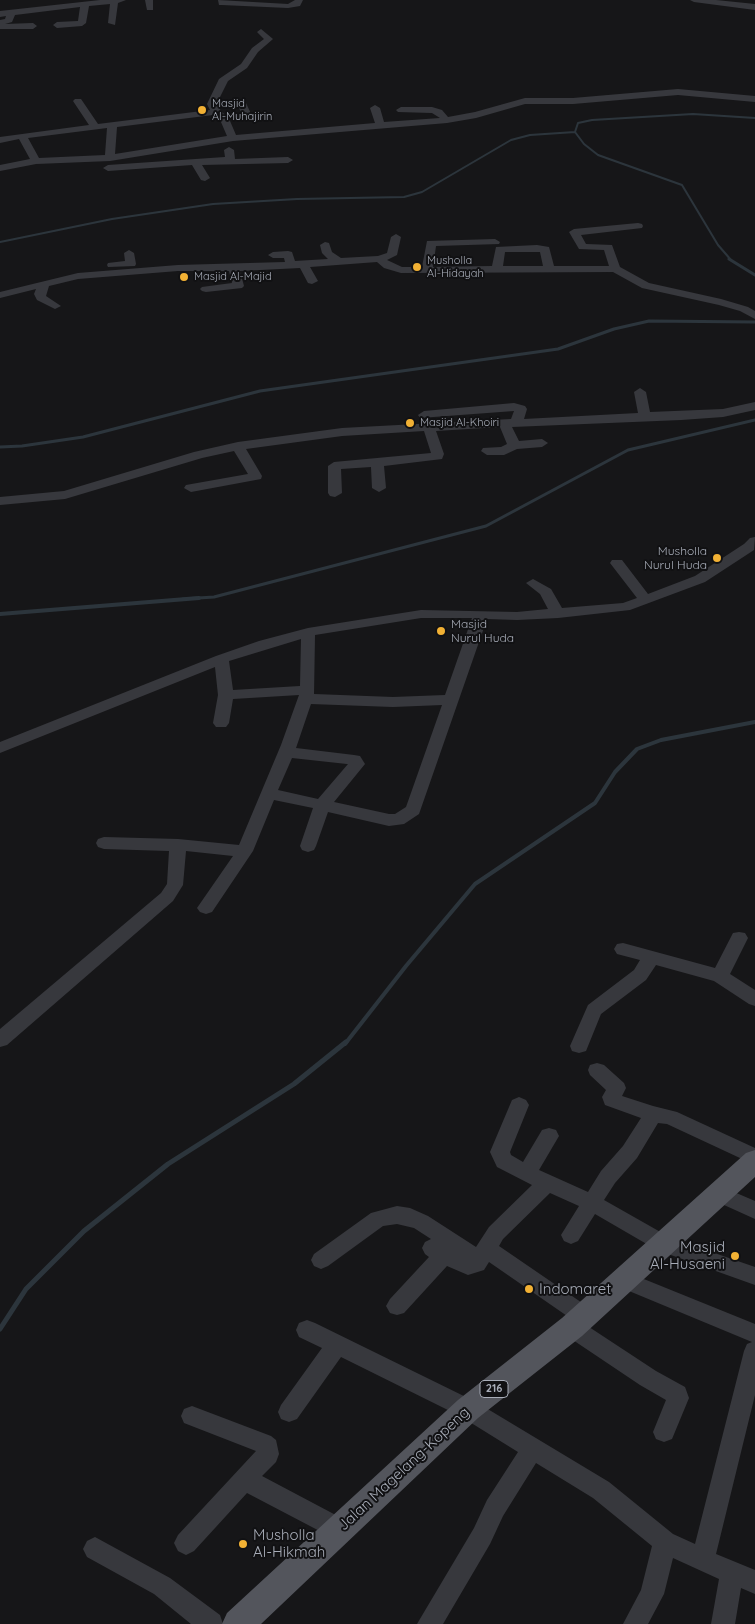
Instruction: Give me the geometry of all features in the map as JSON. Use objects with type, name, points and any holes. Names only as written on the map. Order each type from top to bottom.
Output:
[{"type":"main road","name":"Jalan Magelang-Kopeng","points":[[238,1624],[468,1410],[578,1321],[755,1161]]},
{"type":"street","points":[[222,4],[288,6],[297,4],[299,0]]},
{"type":"street","points":[[694,0],[755,7]]},
{"type":"street","points":[[0,14],[118,1],[112,23]]},
{"type":"street","points":[[18,2],[21,12]]},
{"type":"street","points":[[57,25],[82,24],[85,5]]},
{"type":"street","points":[[11,13],[9,20],[1,23],[1,27],[33,26]]},
{"type":"street","points":[[214,108],[224,79],[244,66],[268,37],[261,32]]},
{"type":"street","points":[[0,168],[36,161],[110,158],[229,138],[274,134],[303,126],[380,126],[448,120],[476,115],[523,101],[574,101],[678,92],[755,99]]},
{"type":"street","points":[[729,102],[755,99]]},
{"type":"street","points":[[78,101],[95,126]]},
{"type":"street","points":[[0,140],[113,124],[150,115],[241,103],[247,116]]},
{"type":"street","points":[[214,108],[225,121],[229,138],[230,160]]},
{"type":"street","points":[[375,108],[380,126]]},
{"type":"street","points":[[401,110],[438,112],[448,120]]},
{"type":"street","points":[[110,158],[110,138],[113,124]]},
{"type":"street","points":[[274,134],[278,144]]},
{"type":"street","points":[[22,136],[36,161]]},
{"type":"street","points":[[177,147],[180,163]]},
{"type":"street","points":[[90,169],[230,160],[232,162],[288,160]]},
{"type":"street","points":[[195,162],[205,178]]},
{"type":"street","points":[[615,270],[608,248],[582,247],[574,232],[638,226]]},
{"type":"street","points":[[427,270],[431,244],[430,232]]},
{"type":"street","points":[[0,295],[78,276],[106,273],[178,268],[234,268],[379,259],[392,255],[396,237]]},
{"type":"street","points":[[431,244],[495,242]]},
{"type":"street","points":[[325,245],[327,253],[339,262]]},
{"type":"street","points":[[497,269],[500,250],[537,248],[545,249],[549,269]]},
{"type":"street","points":[[106,273],[108,265],[130,264],[128,253]]},
{"type":"street","points":[[273,255],[288,254],[291,265]]},
{"type":"street","points":[[379,259],[394,269],[615,270],[646,286],[721,302],[744,309],[755,316]]},
{"type":"street","points":[[303,264],[312,282]]},
{"type":"street","points":[[206,289],[238,286],[234,268]]},
{"type":"street","points":[[44,285],[40,294],[41,298],[55,306]]},
{"type":"street","points":[[640,392],[645,416]]},
{"type":"street","points":[[424,415],[514,406],[521,408],[511,424],[514,445]]},
{"type":"street","points":[[0,501],[48,498],[82,492],[145,470],[238,446],[342,432],[645,416],[681,416],[741,410],[755,406]]},
{"type":"street","points":[[334,493],[334,466],[437,456],[438,454],[429,428]]},
{"type":"street","points":[[487,451],[504,451],[514,445],[542,443]]},
{"type":"street","points":[[191,488],[253,479],[256,476],[238,446]]},
{"type":"street","points":[[377,463],[379,488]]},
{"type":"street","points":[[0,748],[220,659],[264,644],[308,632],[421,614],[517,616],[625,607],[700,579],[749,547],[755,541]]},
{"type":"street","points":[[617,563],[645,599]]},
{"type":"street","points":[[533,583],[546,592],[558,614]]},
{"type":"street","points":[[269,793],[389,820],[398,820],[413,810],[481,614]]},
{"type":"street","points":[[206,908],[245,851],[286,752],[306,695],[308,632]]},
{"type":"street","points":[[220,659],[226,694],[221,723]]},
{"type":"street","points":[[226,694],[306,695],[393,702],[451,700]]},
{"type":"street","points":[[286,752],[354,760],[357,764],[322,805],[308,846]]},
{"type":"street","points":[[104,843],[178,845],[245,851]]},
{"type":"street","points":[[0,1040],[167,897],[175,885],[178,845]]},
{"type":"street","points":[[720,976],[739,938]]},
{"type":"street","points":[[623,949],[720,976],[755,999]]},
{"type":"street","points":[[579,1046],[594,1010],[640,975],[652,957]]},
{"type":"street","points":[[597,1070],[616,1088],[612,1100],[653,1114],[670,1117],[755,1157]]},
{"type":"street","points":[[519,1105],[500,1152],[504,1161],[527,1174],[591,1202],[664,1244],[755,1276]]},
{"type":"street","points":[[571,1235],[608,1177],[630,1152],[653,1114]]},
{"type":"street","points":[[527,1174],[549,1136]]},
{"type":"street","points":[[397,1306],[439,1251],[468,1266],[477,1264],[496,1233],[547,1183]]},
{"type":"street","points":[[720,1194],[755,1210]]},
{"type":"street","points":[[321,1260],[378,1219],[397,1215],[410,1217],[421,1222],[482,1254],[578,1321],[648,1378],[677,1394],[678,1398],[664,1432]]},
{"type":"street","points":[[624,1280],[755,1334]]},
{"type":"street","points":[[307,1330],[468,1410],[601,1490],[665,1542],[755,1582]]},
{"type":"street","points":[[289,1412],[337,1345]]},
{"type":"street","points":[[703,1560],[755,1351]]},
{"type":"street","points":[[186,1544],[268,1454],[268,1448],[264,1443],[192,1416]]},
{"type":"street","points":[[429,1624],[482,1536],[495,1508],[532,1448]]},
{"type":"street","points":[[244,1479],[339,1529]]},
{"type":"street","points":[[636,1624],[652,1594],[665,1542]]},
{"type":"street","points":[[95,1549],[162,1586],[211,1624]]},
{"type":"street","points":[[723,1624],[732,1571]]},
{"type":"waterway","points":[[575,132],[578,123],[592,120],[693,114],[755,118]]},
{"type":"waterway","points":[[0,242],[112,219],[213,204],[297,199],[404,197],[422,192],[511,140],[530,135],[575,132]]},
{"type":"waterway","points":[[575,132],[584,144],[598,155],[682,185],[718,245],[731,260]]},
{"type":"waterway","points":[[729,259],[755,275]]},
{"type":"waterway","points":[[0,447],[22,446],[83,437],[260,391],[558,349],[614,329],[649,321],[755,322]]},
{"type":"waterway","points":[[183,599],[214,597],[486,526],[628,450],[755,420]]},
{"type":"waterway","points":[[0,614],[199,598]]},
{"type":"waterway","points":[[345,1044],[406,966],[475,884],[595,803],[615,772],[637,749],[661,740],[755,722]]},
{"type":"waterway","points":[[0,1329],[26,1289],[84,1231],[168,1164],[294,1084],[346,1042]]},
{"type":"place","name":"Masjid Al-Muhajirin","points":[[202,110]]},
{"type":"place","name":"Musholla Al-Hidayah","points":[[417,267]]},
{"type":"place","name":"Masjid Al-Majid","points":[[184,277]]},
{"type":"place","name":"Masjid Al-Khoiri","points":[[410,423]]},
{"type":"place","name":"Musholla Nurul Huda","points":[[717,558]]},
{"type":"place","name":"Masjid Nurul Huda","points":[[441,631]]},
{"type":"place","name":"Masjid Al-Husaeni","points":[[735,1256]]},
{"type":"place","name":"Indomaret","points":[[529,1289]]},
{"type":"place","name":"Musholla Al-Hikmah","points":[[243,1544]]}]
